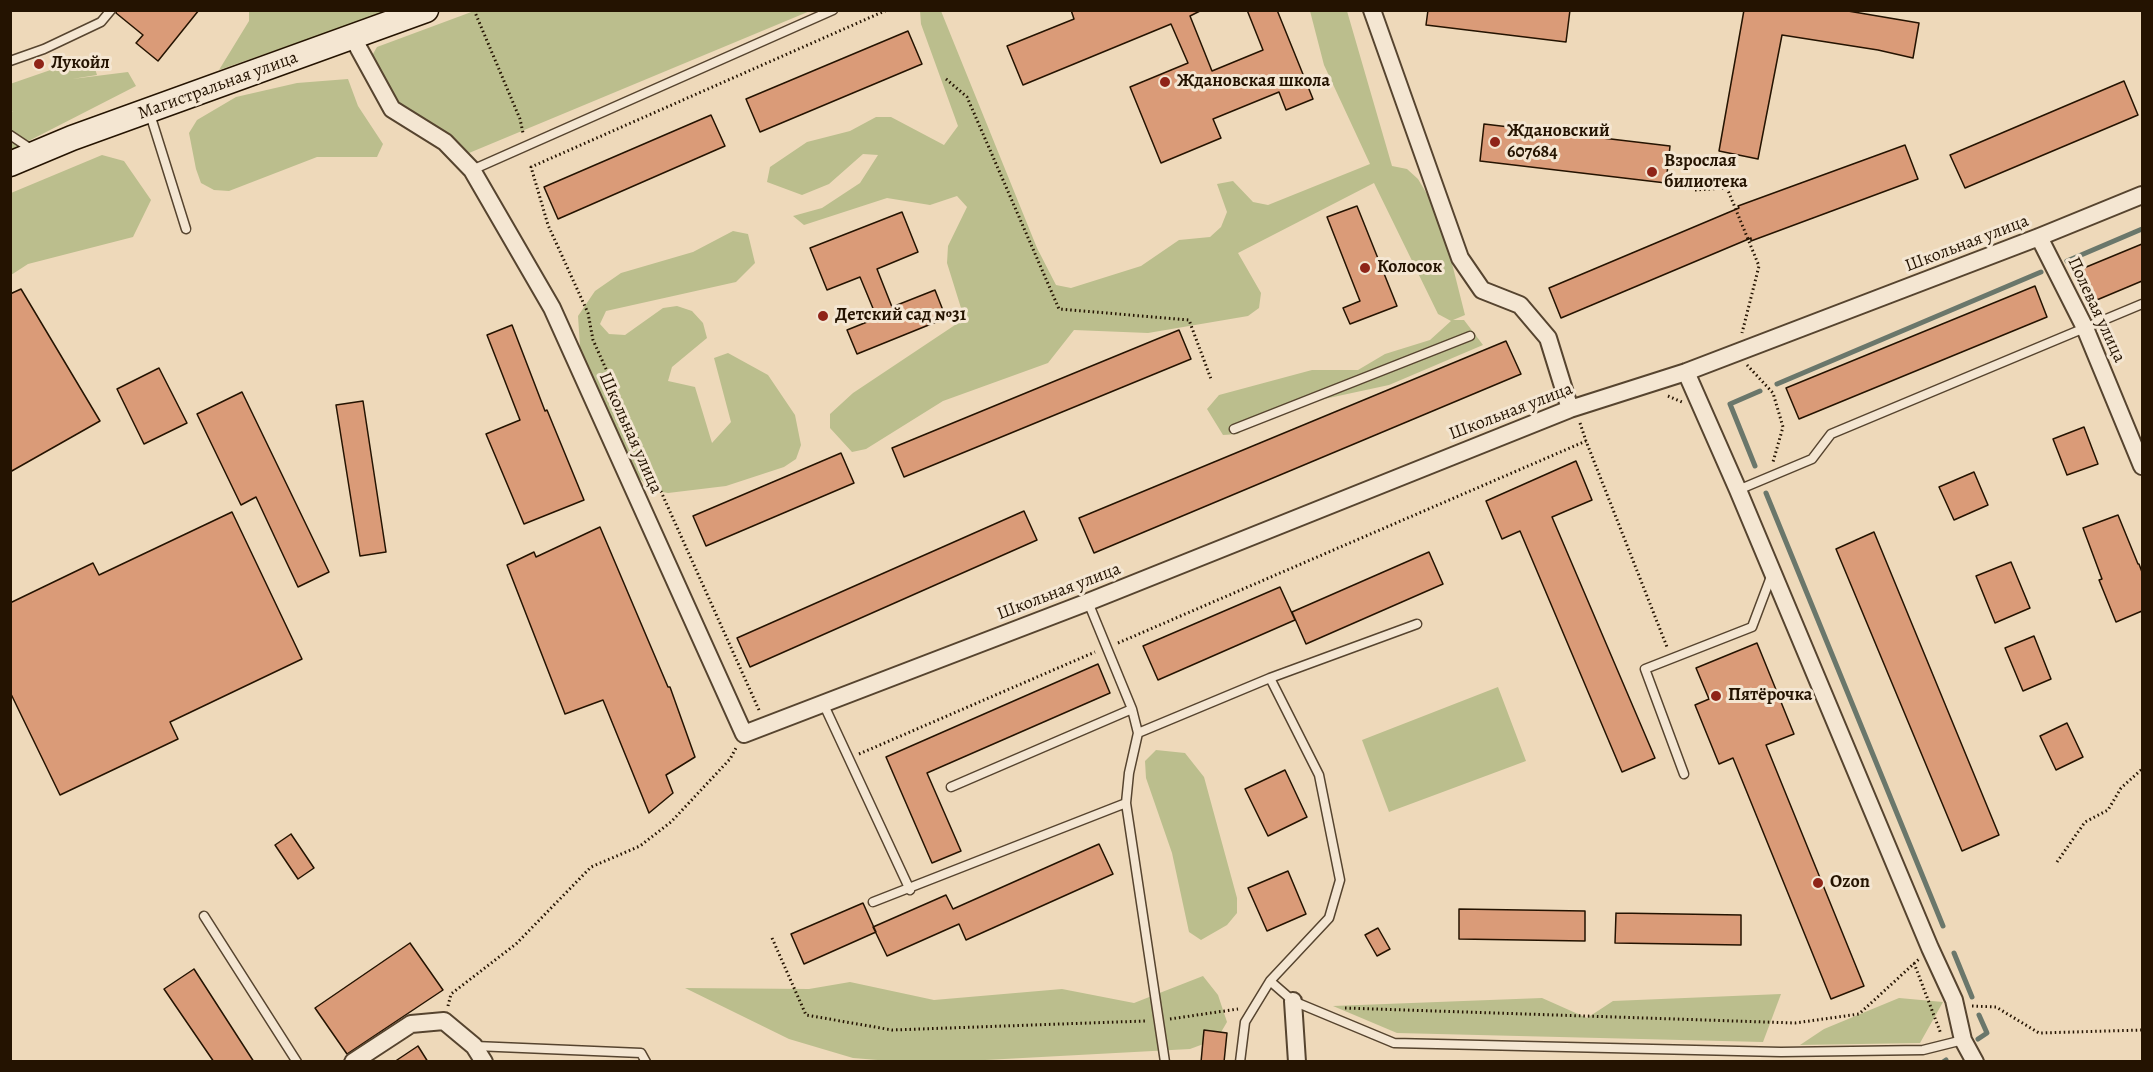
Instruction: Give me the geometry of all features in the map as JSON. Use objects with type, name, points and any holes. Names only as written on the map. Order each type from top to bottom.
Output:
[{"type":"street","name":"Магистральная улица","points":[[10,164],[426,10]]},
{"type":"street","points":[[1372,10],[1460,258],[1482,290],[1520,305],[1548,338],[1575,416]]},
{"type":"street","name":"Школьная улица","points":[[353,38],[393,109],[445,142],[472,170],[552,308],[744,734],[1575,416],[2142,195]]},
{"type":"street","name":"Полевая улица","points":[[2039,237],[2085,328],[2142,466]]},
{"type":"street","points":[[1686,372],[1773,571],[1930,948],[1954,1000],[1963,1040],[1975,1062]]},
{"type":"street","points":[[1293,1001],[1297,1062]]},
{"type":"street","points":[[353,1062],[411,1024],[444,1021],[474,1046],[484,1062]]},
{"type":"lane","points":[[10,61],[44,49],[101,22],[111,10]]},
{"type":"lane","points":[[472,170],[833,10]]},
{"type":"lane","points":[[148,111],[186,229]]},
{"type":"lane","points":[[10,135],[37,153]]},
{"type":"lane","points":[[1738,489],[1812,459],[1831,434],[2142,304]]},
{"type":"lane","points":[[1234,429],[1470,336]]},
{"type":"lane","points":[[1684,774],[1645,669],[1752,627],[1773,571]]},
{"type":"lane","points":[[1088,602],[1131,709],[1138,733],[1129,773],[1126,803],[1165,1062]]},
{"type":"lane","points":[[1138,733],[1270,678],[1417,624]]},
{"type":"lane","points":[[1240,1062],[1245,1022],[1270,981],[1329,918],[1340,880],[1319,775],[1270,678]]},
{"type":"lane","points":[[824,703],[910,890]]},
{"type":"lane","points":[[951,787],[1131,709]]},
{"type":"lane","points":[[873,902],[910,890],[1126,803]]},
{"type":"lane","points":[[204,916],[297,1062]]},
{"type":"lane","points":[[1270,981],[1293,1001],[1394,1043],[1781,1052],[1923,1050],[1963,1040]]},
{"type":"lane","points":[[474,1046],[641,1053],[646,1062]]},
{"type":"path","points":[[474,10],[520,119],[548,225],[588,313],[594,340],[766,725]]},
{"type":"path","points":[[531,166],[887,10]]},
{"type":"path","points":[[946,79],[967,97],[1059,309],[1189,320],[1211,379]]},
{"type":"path","points":[[1695,190],[1727,188],[1759,266],[1737,353],[1773,393],[1783,427],[1770,476]]},
{"type":"path","points":[[1658,399],[1669,396],[1690,406]]},
{"type":"path","points":[[1575,416],[1671,659]]},
{"type":"path","points":[[849,758],[1586,441]]},
{"type":"path","points":[[444,1021],[451,994],[516,944],[591,867],[640,846],[671,822],[730,759],[744,734]]},
{"type":"path","points":[[2057,862],[2085,822],[2108,810],[2121,788],[2142,769]]},
{"type":"path","points":[[772,938],[806,1015],[892,1030],[1159,1020],[1254,1007]]},
{"type":"path","points":[[1341,1008],[1795,1023],[1859,1014],[1930,948]]},
{"type":"path","points":[[1914,963],[1945,1045]]},
{"type":"path","points":[[1954,1000],[1966,1006],[1996,1006],[2039,1033],[2142,1030]]},
{"type":"green space","points":[[249,10],[388,11],[219,70],[249,21]]},
{"type":"green space","points":[[474,11],[810,11],[469,153],[399,107],[370,59],[377,47]]},
{"type":"green space","points":[[920,11],[941,11],[1037,248],[1056,285],[1071,288],[1141,266],[1179,240],[1210,237],[1221,227],[1227,212],[1217,184],[1233,181],[1253,202],[1268,205],[1370,164],[1324,65],[1310,11],[1347,11],[1392,166],[1407,169],[1418,179],[1440,216],[1465,315],[1453,320],[1464,320],[1483,345],[1389,385],[1273,410],[1259,415],[1238,434],[1223,435],[1207,409],[1219,395],[1312,370],[1358,370],[1385,354],[1430,340],[1451,321],[1438,314],[1374,183],[1238,253],[1261,293],[1259,308],[1248,316],[1148,333],[1074,330],[1048,363],[943,401],[866,449],[852,452],[830,428],[830,414],[853,393],[958,323],[961,308],[947,263],[948,246],[967,207],[957,196],[930,205],[887,198],[804,225],[793,216],[822,208],[860,183],[878,155],[863,154],[829,184],[802,195],[767,182],[770,167],[807,142],[850,131],[876,117],[891,117],[944,145],[958,126],[921,24]]},
{"type":"green space","points":[[91,56],[97,75],[72,79],[128,72],[136,86],[11,150],[11,112],[13,111],[11,111],[10,84]]},
{"type":"green space","points":[[348,79],[358,106],[383,144],[377,157],[317,157],[229,191],[214,190],[201,183],[189,133],[197,120],[236,97],[297,83]]},
{"type":"green space","points":[[102,155],[124,161],[151,200],[133,237],[28,264],[11,275],[11,193]]},
{"type":"green space","points":[[733,231],[748,234],[755,263],[736,282],[606,311],[600,324],[609,334],[625,335],[663,308],[677,306],[692,311],[703,323],[707,338],[672,367],[668,381],[695,387],[712,443],[731,422],[714,358],[728,353],[768,375],[795,415],[801,445],[796,459],[784,467],[726,486],[668,493],[652,490],[639,478],[581,362],[578,316],[595,291],[621,273],[693,252]]},
{"type":"green space","points":[[1498,687],[1526,761],[1389,812],[1362,740]]},
{"type":"green space","points":[[1156,750],[1185,753],[1204,777],[1237,898],[1237,913],[1227,925],[1201,940],[1189,932],[1172,853],[1146,778],[1145,761]]},
{"type":"green space","points":[[1203,976],[1218,995],[1227,1022],[1217,1039],[1190,1049],[967,1061],[890,1061],[853,1058],[789,1039],[685,988],[809,989],[850,982],[934,1000],[1062,989],[1134,1003]]},
{"type":"green space","points":[[1781,994],[1763,1042],[1397,1033],[1333,1006],[1542,998],[1587,1018],[1613,1001]]},
{"type":"green space","points":[[1899,998],[1943,1002],[1920,1043],[1800,1045],[1824,1029]]},
{"type":"building","points":[[117,10],[199,10],[158,61],[136,43],[143,35],[116,13]]},
{"type":"building","points":[[1071,10],[1202,10],[1190,16],[1212,71],[1263,50],[1247,10],[1277,10],[1313,99],[1286,110],[1279,92],[1213,119],[1221,138],[1161,163],[1130,87],[1188,63],[1171,24],[1023,85],[1007,46],[1074,19]]},
{"type":"building","points":[[1428,10],[1570,10],[1566,42],[1426,25]]},
{"type":"building","points":[[1744,10],[1842,10],[1919,23],[1913,58],[1878,50],[1782,35],[1758,159],[1719,151]]},
{"type":"building","points":[[908,31],[922,64],[760,132],[746,99]]},
{"type":"building","points":[[2124,81],[2138,115],[1965,188],[1950,155]]},
{"type":"building","points":[[711,115],[725,146],[558,219],[544,187]]},
{"type":"building","points":[[1484,124],[1670,146],[1666,183],[1480,161]]},
{"type":"building","points":[[1905,145],[1918,179],[1751,241],[1751,238],[1561,318],[1549,288],[1739,208],[1738,206]]},
{"type":"building","name":"Колосок","points":[[1357,206],[1397,306],[1350,324],[1343,308],[1360,301],[1327,217]]},
{"type":"building","points":[[902,212],[918,252],[877,269],[892,307],[935,290],[946,318],[857,354],[847,330],[877,318],[860,277],[827,290],[810,248]]},
{"type":"building","points":[[2142,244],[2142,281],[2092,302],[2079,270]]},
{"type":"building","points":[[2035,286],[2047,317],[1799,419],[1786,388]]},
{"type":"building","points":[[21,289],[100,421],[10,472],[10,294]]},
{"type":"building","points":[[512,325],[545,411],[547,410],[584,500],[524,524],[486,434],[520,420],[487,335]]},
{"type":"building","points":[[1179,330],[1191,359],[904,477],[892,448]]},
{"type":"building","points":[[1506,341],[1521,374],[1094,553],[1079,518]]},
{"type":"building","points":[[159,368],[187,423],[144,444],[117,389]]},
{"type":"building","points":[[242,392],[329,572],[298,587],[256,497],[241,505],[197,414]]},
{"type":"building","points":[[363,401],[386,552],[360,556],[336,405]]},
{"type":"building","points":[[2084,427],[2098,464],[2067,475],[2053,439]]},
{"type":"building","points":[[841,453],[854,483],[706,546],[693,516]]},
{"type":"building","points":[[1576,461],[1592,500],[1552,517],[1655,758],[1622,772],[1520,531],[1502,539],[1486,501]]},
{"type":"building","points":[[1974,472],[1988,505],[1954,520],[1939,487]]},
{"type":"building","points":[[1024,511],[1037,540],[750,667],[737,638]]},
{"type":"building","points":[[232,512],[302,659],[170,722],[178,739],[60,795],[10,692],[10,603],[93,563],[99,575]]},
{"type":"building","points":[[2118,515],[2142,572],[2142,611],[2116,622],[2099,580],[2102,579],[2083,528]]},
{"type":"building","points":[[600,527],[668,687],[670,687],[695,757],[666,775],[673,793],[649,813],[603,700],[565,714],[507,565],[534,552],[536,557]]},
{"type":"building","points":[[1874,532],[1999,835],[1962,851],[1836,549]]},
{"type":"building","points":[[1429,552],[1443,584],[1306,644],[1292,612]]},
{"type":"building","points":[[2011,562],[2030,608],[1995,623],[1976,576]]},
{"type":"building","points":[[1280,587],[1295,620],[1158,680],[1143,646]]},
{"type":"building","points":[[2034,636],[2051,679],[2023,691],[2005,648]]},
{"type":"building","points":[[1757,643],[1794,734],[1766,745],[1864,986],[1831,999],[1733,758],[1719,764],[1695,705],[1709,699],[1696,668]]},
{"type":"building","points":[[1098,664],[1110,693],[927,773],[961,851],[932,863],[886,757]]},
{"type":"building","points":[[2067,723],[2083,757],[2056,770],[2040,736]]},
{"type":"building","points":[[1285,770],[1307,817],[1268,836],[1245,789]]},
{"type":"building","points":[[291,834],[314,868],[298,879],[275,845]]},
{"type":"building","points":[[1099,844],[1113,874],[966,940],[959,924],[887,956],[873,927],[946,895],[953,909]]},
{"type":"building","points":[[1288,871],[1306,914],[1267,931],[1248,888]]},
{"type":"building","points":[[863,903],[876,932],[804,964],[791,934]]},
{"type":"building","points":[[1459,909],[1585,911],[1585,941],[1459,939]]},
{"type":"building","points":[[1616,913],[1741,915],[1741,945],[1615,943]]},
{"type":"building","points":[[1378,928],[1390,949],[1377,956],[1365,935]]},
{"type":"building","points":[[410,943],[443,990],[347,1054],[315,1008]]},
{"type":"building","points":[[194,969],[254,1062],[214,1062],[164,989]]},
{"type":"building","points":[[1204,1030],[1227,1033],[1224,1062],[1201,1062]]},
{"type":"building","points":[[418,1046],[428,1062],[394,1062]]},
{"type":"waterway","points":[[2067,261],[2142,229]]},
{"type":"waterway","points":[[1777,384],[2041,272]]},
{"type":"waterway","points":[[1755,466],[1730,404],[1760,391]]},
{"type":"waterway","points":[[1766,493],[1943,926]]},
{"type":"waterway","points":[[1954,953],[1972,997]]},
{"type":"waterway","points":[[1978,1039],[1987,1033],[1979,1015]]},
{"type":"place","name":"Лукойл","points":[[39,64]]},
{"type":"place","name":"Ждановская школа","points":[[1165,82]]},
{"type":"place","name":"Ждановский 607684","points":[[1495,142]]},
{"type":"place","name":"Взрослая билиотека","points":[[1652,172]]},
{"type":"place","name":"Колосок","points":[[1365,268]]},
{"type":"place","name":"Детский сад №31","points":[[823,316]]},
{"type":"place","name":"Пятёрочка","points":[[1716,696]]},
{"type":"place","name":"Ozon","points":[[1818,883]]}]
